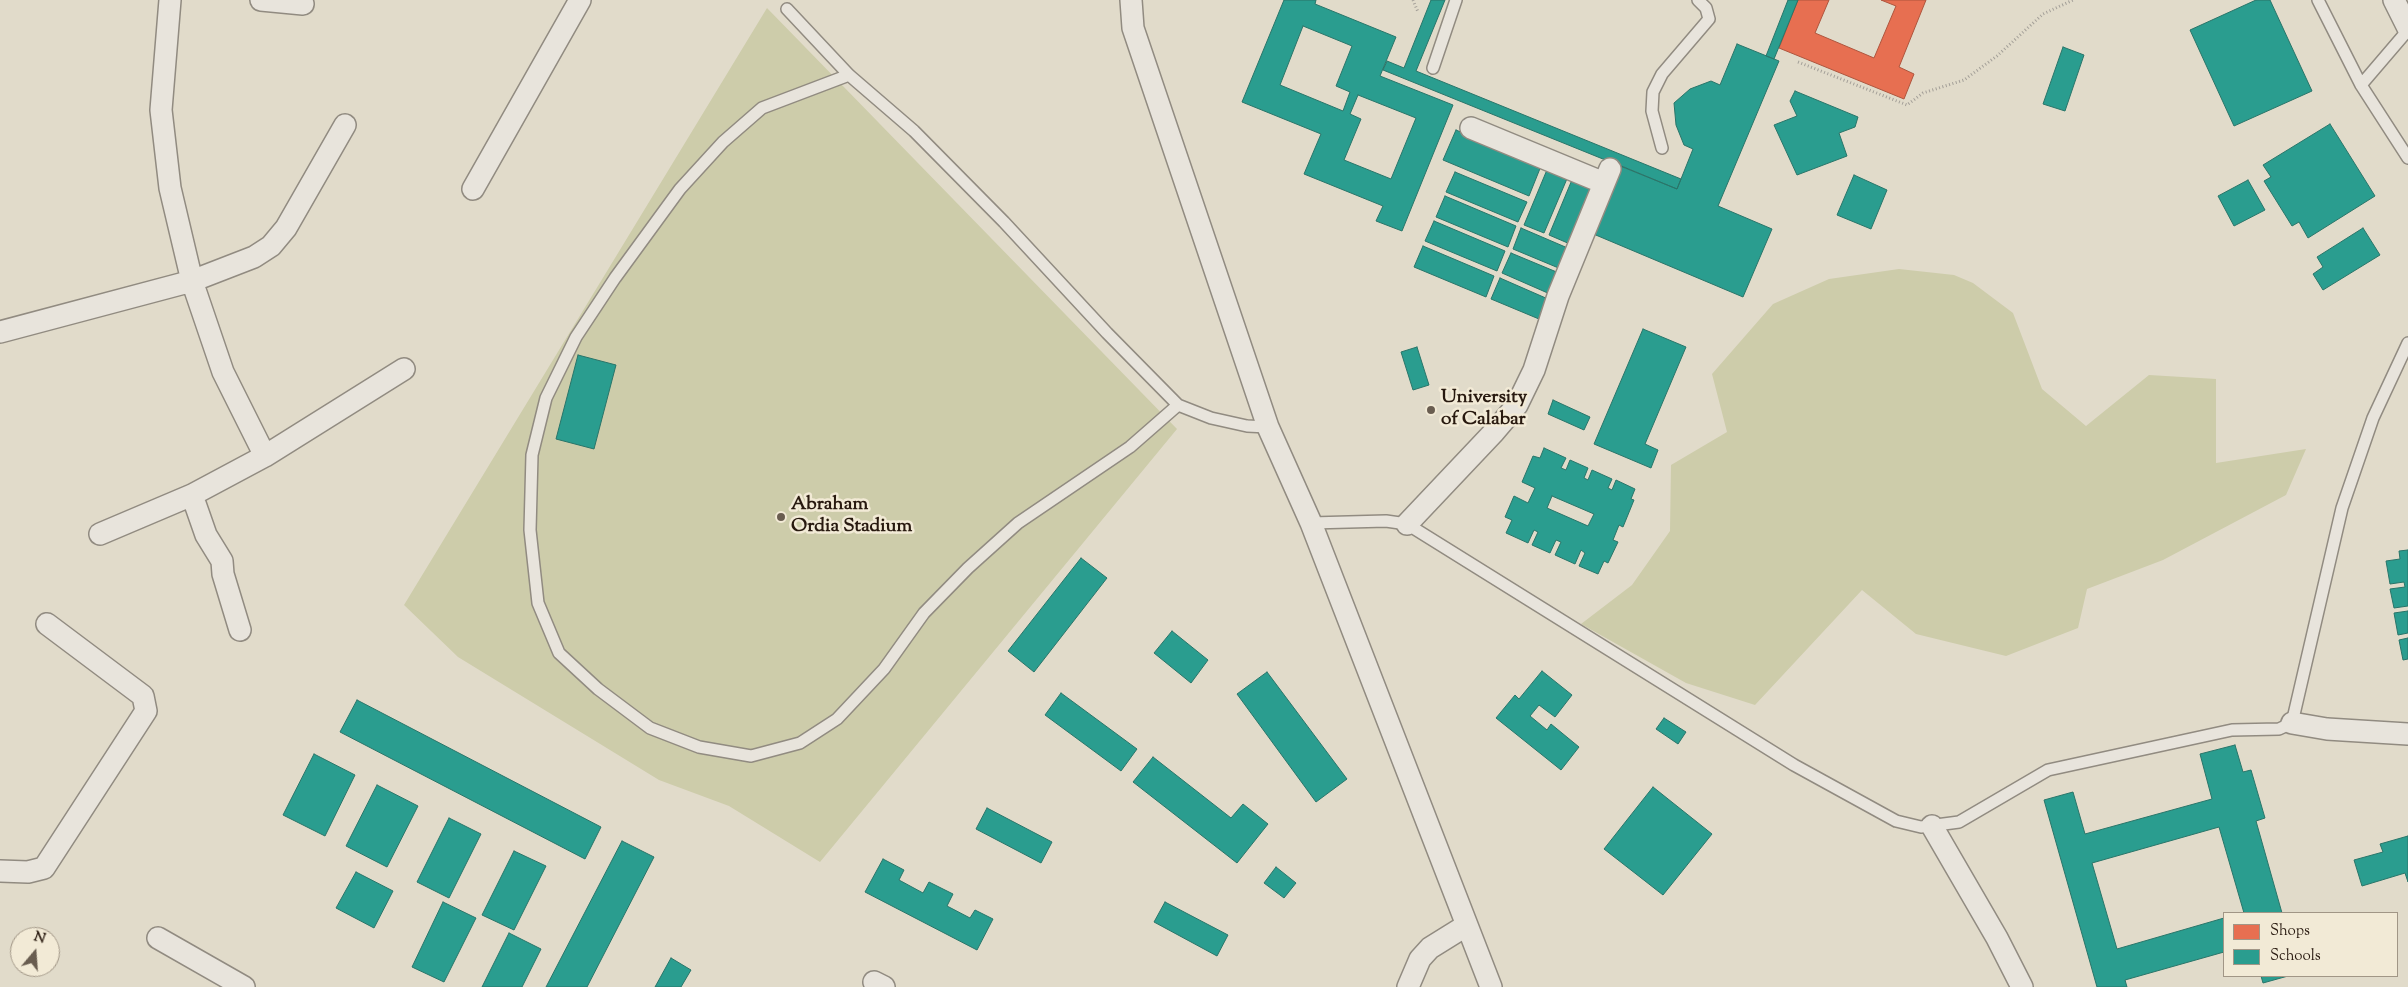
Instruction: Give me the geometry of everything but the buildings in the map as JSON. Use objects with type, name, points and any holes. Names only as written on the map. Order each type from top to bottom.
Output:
[{"type":"street","points":[[170,0],[161,86],[163,137],[170,188],[192,281],[223,372],[265,456]]},
{"type":"street","points":[[261,0],[303,4]]},
{"type":"street","points":[[473,189],[580,0]]},
{"type":"street","points":[[1131,0],[1133,28],[1268,427],[1311,523],[1491,987]]},
{"type":"street","points":[[2394,0],[2408,29]]},
{"type":"street","points":[[0,332],[192,281],[254,256],[271,246],[286,228],[345,124]]},
{"type":"street","points":[[1406,524],[1494,432],[1517,405],[1534,370],[1558,296],[1607,176],[1471,128]]},
{"type":"street","points":[[100,534],[192,495],[265,456],[404,369]]},
{"type":"street","points":[[192,495],[206,534],[222,561],[223,574],[240,630]]},
{"type":"street","points":[[0,872],[28,872],[44,868],[146,711],[143,696],[47,624]]},
{"type":"street","points":[[2292,722],[2327,729],[2408,734]]},
{"type":"street","points":[[1932,826],[1997,938],[2022,987]]},
{"type":"street","points":[[1408,987],[1420,959],[1430,948],[1467,925]]},
{"type":"street","points":[[158,938],[244,987]]},
{"type":"lane","points":[[1433,68],[1456,0]]},
{"type":"lane","points":[[1662,148],[1652,110],[1653,92],[1662,74],[1709,18],[1706,8],[1698,0]]},
{"type":"lane","points":[[2318,0],[2361,85],[2408,158]]},
{"type":"lane","points":[[787,9],[849,75],[914,131],[1004,222],[1107,333],[1178,405],[1211,418],[1247,426],[1268,427]]},
{"type":"lane","points":[[2361,85],[2408,29]]},
{"type":"lane","points":[[849,75],[762,108],[723,142],[680,189],[614,278],[576,338],[546,398],[532,455],[530,530],[538,603],[559,653],[598,689],[650,728],[699,747],[751,756],[800,742],[837,719],[884,669],[924,613],[968,568],[1018,523],[1130,447],[1178,405]]},
{"type":"lane","points":[[1311,523],[1386,521],[1406,524],[1794,764],[1896,821],[1921,827],[1959,822],[2048,770],[2232,730],[2278,729],[2292,722],[2342,508],[2373,418],[2408,343]]},
{"type":"path","points":[[1412,0],[1418,12]]},
{"type":"path","points":[[1798,62],[1907,105],[1924,93],[1964,80],[1997,56],[2043,14],[2074,0]]},
{"type":"green space","name":"Abraham Ordia Stadium","points":[[767,8],[1177,429],[820,862],[729,806],[659,780],[458,657],[404,605]]},
{"type":"green space","points":[[1899,269],[1954,275],[1973,283],[2013,313],[2042,389],[2086,426],[2149,375],[2216,379],[2216,463],[2306,449],[2286,495],[2163,560],[2087,589],[2078,628],[2006,656],[1916,634],[1862,590],[1755,705],[1686,683],[1581,624],[1632,585],[1670,531],[1671,465],[1727,432],[1712,374],[1773,304],[1829,279]]},
{"type":"place","name":"University of Calabar","points":[[1431,410]]},
{"type":"place","name":"Abraham Ordia Stadium","points":[[781,517]]}]
